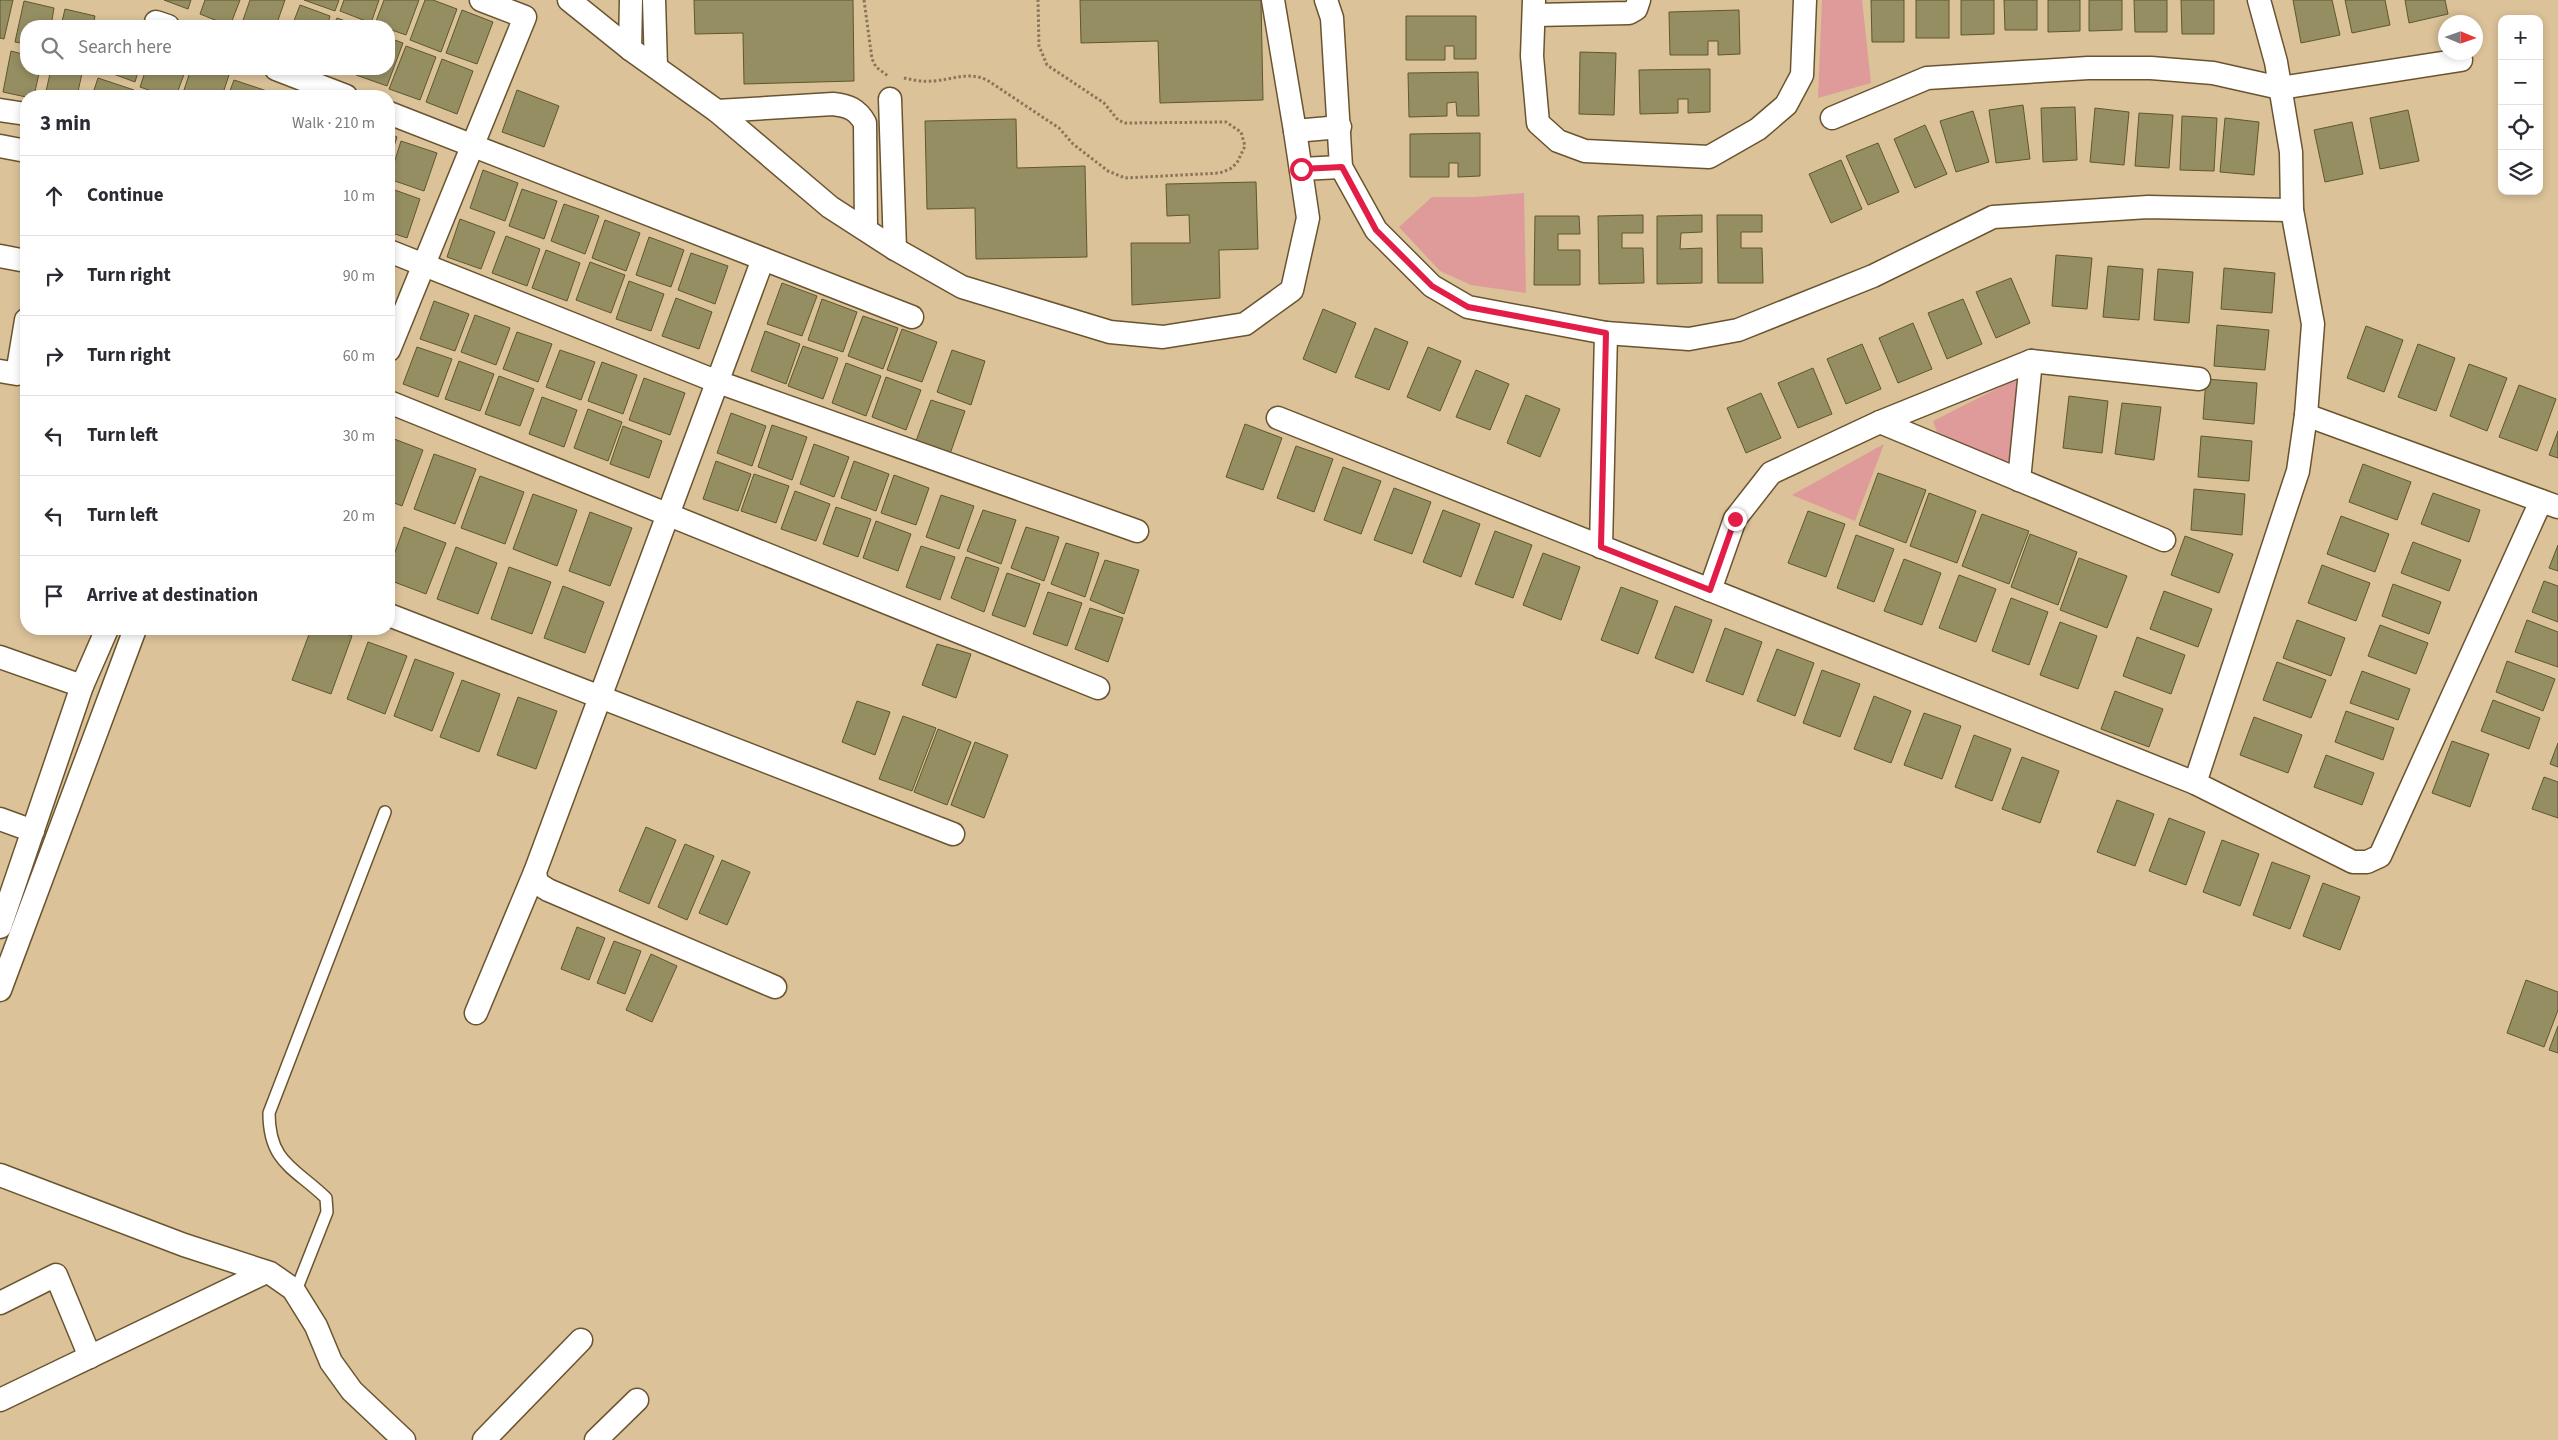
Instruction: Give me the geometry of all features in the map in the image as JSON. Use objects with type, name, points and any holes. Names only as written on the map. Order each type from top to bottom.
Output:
[{"type":"street","points":[[395,335],[471,145],[525,17],[481,0]]},
{"type":"street","points":[[569,0],[630,49],[717,111],[830,207],[895,249],[962,287],[1110,332],[1163,338],[1245,324],[1292,290],[1308,218],[1273,0]]},
{"type":"street","points":[[630,49],[631,0]]},
{"type":"street","points":[[654,0],[656,67]]},
{"type":"street","points":[[1326,0],[1332,18],[1342,167],[1376,230],[1432,286],[1468,307],[1606,333],[1689,339],[1738,330],[1873,276],[1992,217],[2148,207],[2292,210]]},
{"type":"street","points":[[1639,0],[1636,9],[1629,13],[1535,8],[1532,56],[1538,123],[1558,141],[1585,151],[1709,157],[1758,129],[1786,105],[1802,75],[1805,0]]},
{"type":"street","points":[[2195,783],[2298,471],[2306,415],[2313,324],[2292,210],[2291,152],[2280,88],[2259,0]]},
{"type":"street","points":[[1832,118],[1927,78],[2088,68],[2151,68],[2213,73],[2280,88],[2461,60]]},
{"type":"street","points":[[292,75],[330,90]]},
{"type":"street","points":[[890,99],[895,249]]},
{"type":"street","points":[[717,111],[833,104],[850,107],[859,113],[865,123],[866,229]]},
{"type":"street","points":[[0,110],[20,113]]},
{"type":"street","points":[[395,115],[912,317]]},
{"type":"street","points":[[1295,131],[1340,127]]},
{"type":"street","points":[[0,146],[20,150]]},
{"type":"street","points":[[1301,169],[1342,167]]},
{"type":"street","points":[[395,253],[718,382],[1137,531]]},
{"type":"street","points":[[0,256],[20,260]]},
{"type":"street","points":[[476,1013],[535,872],[598,698],[763,259]]},
{"type":"street","points":[[1601,547],[1606,333]]},
{"type":"street","points":[[0,371],[17,374],[20,356]]},
{"type":"street","points":[[1710,590],[1735,519],[1771,473],[1880,422],[2031,361],[2198,380]]},
{"type":"street","points":[[2019,480],[2031,361]]},
{"type":"street","points":[[395,404],[1098,688]]},
{"type":"street","points":[[1278,418],[2195,783],[2353,862],[2367,862],[2380,856],[2550,504],[2306,415]]},
{"type":"street","points":[[1880,422],[2164,540]]},
{"type":"street","points":[[395,617],[598,698],[953,834]]},
{"type":"street","points":[[0,927],[82,686],[104,635]]},
{"type":"street","points":[[0,990],[134,635]]},
{"type":"street","points":[[0,657],[82,686]]},
{"type":"street","points":[[0,819],[33,831]]},
{"type":"street","points":[[535,872],[537,883],[548,890],[775,987]]},
{"type":"street","points":[[0,1175],[184,1246],[266,1272],[293,1289],[316,1326],[332,1362],[352,1391],[404,1440]]},
{"type":"street","points":[[0,1400],[266,1272]]},
{"type":"street","points":[[0,1303],[56,1275],[90,1357]]},
{"type":"street","points":[[484,1440],[580,1340]]},
{"type":"street","points":[[596,1440],[637,1400]]},
{"type":"lane","points":[[295,1293],[327,1212],[326,1198],[294,1172],[278,1155],[269,1134],[269,1113],[385,812]]},
{"type":"path","points":[[864,0],[872,59],[882,73],[888,76],[930,81],[960,75],[982,77],[1059,128],[1073,144],[1116,176],[1138,178],[1220,173],[1237,163],[1244,146],[1241,132],[1232,124],[1226,122],[1125,123],[1118,120],[1104,104],[1047,65],[1039,46],[1038,0]]},
{"type":"shaded area","points":[[1822,0],[1862,0],[1871,83],[1818,98]]},
{"type":"shaded area","points":[[1524,193],[1526,293],[1471,285],[1440,271],[1399,227],[1432,197],[1475,197]]},
{"type":"shaded area","points":[[2012,381],[2023,382],[2013,457],[2005,462],[1937,432],[1933,421]]},
{"type":"shaded area","points":[[1884,444],[1855,521],[1792,495]]},
{"type":"building","points":[[0,0],[13,0],[4,39],[0,38]]},
{"type":"building","points":[[164,0],[191,0],[188,9]]},
{"type":"building","points":[[205,0],[240,0],[232,20],[215,20],[200,14]]},
{"type":"building","points":[[250,0],[285,0],[278,20],[243,20]]},
{"type":"building","points":[[304,0],[339,0],[335,11]]},
{"type":"building","points":[[344,0],[379,0],[372,20],[363,20],[340,11]]},
{"type":"building","points":[[384,0],[419,0],[406,35],[395,31],[395,20],[376,20]]},
{"type":"building","points":[[425,0],[433,0],[457,9],[441,52],[410,40]]},
{"type":"building","points":[[694,0],[853,0],[854,81],[744,84],[743,33],[695,34]]},
{"type":"building","points":[[1080,0],[1261,0],[1263,100],[1160,103],[1158,41],[1081,43]]},
{"type":"building","points":[[1871,0],[1904,0],[1904,42],[1872,42]]},
{"type":"building","points":[[1916,0],[1949,0],[1949,38],[1916,38]]},
{"type":"building","points":[[1961,0],[1994,0],[1994,34],[1961,35]]},
{"type":"building","points":[[2004,0],[2037,0],[2037,30],[2005,30]]},
{"type":"building","points":[[2048,0],[2080,0],[2080,31],[2048,32]]},
{"type":"building","points":[[2089,0],[2122,0],[2122,30],[2089,31]]},
{"type":"building","points":[[2134,0],[2167,0],[2167,32],[2135,32]]},
{"type":"building","points":[[2181,0],[2214,0],[2214,34],[2182,34]]},
{"type":"building","points":[[2293,0],[2332,0],[2340,35],[2301,43]]},
{"type":"building","points":[[2345,0],[2385,0],[2390,25],[2352,33]]},
{"type":"building","points":[[2405,0],[2445,0],[2448,14],[2409,23]]},
{"type":"building","points":[[24,1],[54,8],[52,20],[20,20],[20,43],[15,42]]},
{"type":"building","points":[[300,5],[330,16],[329,20],[294,20]]},
{"type":"building","points":[[65,9],[95,16],[94,20],[62,20]]},
{"type":"building","points":[[462,10],[493,22],[477,64],[446,53]]},
{"type":"building","points":[[1739,10],[1740,54],[1718,55],[1718,41],[1708,41],[1708,55],[1670,55],[1669,12]]},
{"type":"building","points":[[1406,16],[1476,16],[1476,59],[1454,59],[1454,46],[1445,46],[1445,60],[1406,60]]},
{"type":"building","points":[[395,40],[403,43],[395,64]]},
{"type":"building","points":[[406,46],[436,57],[420,100],[389,89]]},
{"type":"building","points":[[11,51],[20,53],[20,75],[39,75],[35,90],[20,90],[20,96],[3,92]]},
{"type":"building","points":[[1580,52],[1616,53],[1614,115],[1579,114]]},
{"type":"building","points":[[442,59],[473,71],[457,114],[426,102]]},
{"type":"building","points":[[1710,69],[1710,112],[1688,113],[1688,99],[1678,99],[1678,113],[1640,114],[1639,70]]},
{"type":"building","points":[[1478,72],[1479,116],[1457,116],[1456,102],[1447,103],[1447,116],[1409,117],[1408,73]]},
{"type":"building","points":[[50,75],[82,75],[78,90],[46,90]]},
{"type":"building","points":[[116,75],[137,75],[135,82]]},
{"type":"building","points":[[144,75],[184,75],[178,90],[149,90],[140,87]]},
{"type":"building","points":[[189,75],[229,75],[224,90],[184,90]]},
{"type":"building","points":[[356,75],[391,75],[387,86]]},
{"type":"building","points":[[98,78],[134,90],[94,90]]},
{"type":"building","points":[[234,80],[264,90],[230,90]]},
{"type":"building","points":[[517,90],[559,106],[544,147],[502,132]]},
{"type":"building","points":[[2023,105],[2030,159],[1996,163],[1989,110]]},
{"type":"building","points":[[2075,107],[2077,160],[2043,162],[2041,108]]},
{"type":"building","points":[[2095,108],[2129,112],[2124,165],[2090,162]]},
{"type":"building","points":[[2408,110],[2419,161],[2380,169],[2370,118]]},
{"type":"building","points":[[1973,111],[1989,162],[1956,172],[1940,121]]},
{"type":"building","points":[[2139,113],[2173,115],[2169,168],[2135,166]]},
{"type":"building","points":[[2182,116],[2217,118],[2214,171],[2180,170]]},
{"type":"building","points":[[2225,118],[2259,122],[2254,175],[2220,172]]},
{"type":"building","points":[[1016,119],[1017,168],[1085,166],[1087,257],[976,259],[975,208],[927,209],[925,121]]},
{"type":"building","points":[[2352,122],[2363,174],[2325,182],[2314,130]]},
{"type":"building","points":[[1925,125],[1947,174],[1915,188],[1894,139]]},
{"type":"building","points":[[1480,133],[1480,176],[1458,177],[1458,163],[1449,163],[1449,177],[1410,177],[1410,134]]},
{"type":"building","points":[[401,141],[437,153],[424,191],[395,181],[395,160]]},
{"type":"building","points":[[1878,143],[1899,192],[1868,205],[1846,156]]},
{"type":"building","points":[[1841,160],[1862,209],[1831,223],[1809,174]]},
{"type":"building","points":[[483,170],[518,183],[505,221],[470,208]]},
{"type":"building","points":[[1256,182],[1258,249],[1219,250],[1220,298],[1132,305],[1131,243],[1190,243],[1189,215],[1167,216],[1166,184]]},
{"type":"building","points":[[522,189],[557,201],[544,239],[509,226]]},
{"type":"building","points":[[395,190],[420,199],[407,238],[395,234]]},
{"type":"building","points":[[564,204],[599,216],[585,254],[551,241]]},
{"type":"building","points":[[1643,215],[1643,233],[1622,233],[1622,248],[1643,248],[1644,283],[1599,284],[1598,216]]},
{"type":"building","points":[[1702,215],[1702,232],[1681,233],[1680,249],[1702,248],[1702,283],[1657,284],[1657,216]]},
{"type":"building","points":[[1717,215],[1762,215],[1762,232],[1741,232],[1741,248],[1762,248],[1763,283],[1718,283]]},
{"type":"building","points":[[1535,216],[1579,216],[1580,234],[1558,234],[1558,250],[1580,250],[1580,285],[1534,285]]},
{"type":"building","points":[[460,219],[495,232],[481,269],[447,257]]},
{"type":"building","points":[[605,220],[640,233],[626,271],[592,258]]},
{"type":"building","points":[[506,236],[540,249],[527,286],[492,273]]},
{"type":"building","points":[[649,237],[684,250],[671,287],[636,275]]},
{"type":"building","points":[[546,250],[580,263],[567,301],[532,288]]},
{"type":"building","points":[[691,253],[728,266],[715,304],[678,290]]},
{"type":"building","points":[[2056,255],[2092,258],[2087,309],[2052,306]]},
{"type":"building","points":[[590,262],[625,275],[611,313],[576,300]]},
{"type":"building","points":[[2108,266],[2143,269],[2139,320],[2103,317]]},
{"type":"building","points":[[2224,268],[2275,273],[2272,313],[2221,309]]},
{"type":"building","points":[[2158,269],[2193,272],[2189,323],[2154,320]]},
{"type":"building","points":[[2011,278],[2030,323],[1996,338],[1976,292]]},
{"type":"building","points":[[629,281],[664,294],[651,331],[616,319]]},
{"type":"building","points":[[782,283],[817,296],[802,336],[767,324]]},
{"type":"building","points":[[676,298],[712,312],[699,349],[662,336]]},
{"type":"building","points":[[822,299],[857,312],[843,352],[808,340]]},
{"type":"building","points":[[1963,299],[1982,344],[1947,359],[1928,313]]},
{"type":"building","points":[[434,301],[469,314],[455,351],[420,339]]},
{"type":"building","points":[[1323,309],[1356,323],[1336,373],[1303,359]]},
{"type":"building","points":[[475,315],[510,328],[496,365],[461,352]]},
{"type":"building","points":[[863,316],[898,328],[883,369],[848,356]]},
{"type":"building","points":[[1913,323],[1932,369],[1898,383],[1879,338]]},
{"type":"building","points":[[2217,325],[2269,330],[2265,370],[2214,366]]},
{"type":"building","points":[[2366,326],[2403,340],[2384,392],[2347,378]]},
{"type":"building","points":[[1375,328],[1408,342],[1389,390],[1355,377]]},
{"type":"building","points":[[902,329],[937,342],[922,382],[887,370]]},
{"type":"building","points":[[765,331],[800,344],[786,384],[751,371]]},
{"type":"building","points":[[517,332],[552,344],[538,382],[503,369]]},
{"type":"building","points":[[1862,344],[1881,389],[1846,404],[1827,359]]},
{"type":"building","points":[[2418,344],[2455,358],[2436,411],[2398,397]]},
{"type":"building","points":[[803,346],[838,358],[823,399],[788,386]]},
{"type":"building","points":[[417,347],[452,359],[438,397],[403,384]]},
{"type":"building","points":[[1428,347],[1461,361],[1440,411],[1407,397]]},
{"type":"building","points":[[560,350],[595,362],[581,400],[546,387]]},
{"type":"building","points":[[952,350],[985,361],[971,405],[937,392]]},
{"type":"building","points":[[459,361],[494,374],[480,411],[445,399]]},
{"type":"building","points":[[602,362],[637,375],[623,414],[588,401]]},
{"type":"building","points":[[846,363],[881,376],[866,416],[832,403]]},
{"type":"building","points":[[2469,364],[2507,378],[2487,431],[2450,416]]},
{"type":"building","points":[[1813,368],[1832,414],[1798,428],[1778,383]]},
{"type":"building","points":[[1476,370],[1509,384],[1490,430],[1456,417]]},
{"type":"building","points":[[499,376],[534,389],[520,426],[485,414]]},
{"type":"building","points":[[886,377],[921,390],[906,430],[872,417]]},
{"type":"building","points":[[644,378],[685,393],[670,435],[629,420]]},
{"type":"building","points":[[2206,379],[2257,383],[2254,424],[2203,419]]},
{"type":"building","points":[[2519,385],[2556,399],[2537,451],[2499,437]]},
{"type":"building","points":[[1761,393],[1781,438],[1746,453],[1727,408]]},
{"type":"building","points":[[1526,395],[1560,409],[1540,457],[1507,443]]},
{"type":"building","points":[[2069,396],[2108,401],[2102,453],[2063,448]]},
{"type":"building","points":[[542,397],[577,410],[564,447],[529,434]]},
{"type":"building","points":[[931,400],[965,411],[950,454],[916,441]]},
{"type":"building","points":[[2122,403],[2161,407],[2154,460],[2115,454]]},
{"type":"building","points":[[588,409],[622,422],[608,461],[574,448]]},
{"type":"building","points":[[731,413],[766,426],[752,466],[717,453]]},
{"type":"building","points":[[1245,424],[1282,438],[1263,490],[1226,477]]},
{"type":"building","points":[[772,425],[807,437],[792,480],[758,467]]},
{"type":"building","points":[[623,426],[662,441],[649,478],[610,464]]},
{"type":"building","points":[[2558,431],[2558,458],[2549,455]]},
{"type":"building","points":[[2201,436],[2252,441],[2249,481],[2198,477]]},
{"type":"building","points":[[395,439],[423,450],[402,506],[395,503]]},
{"type":"building","points":[[814,444],[849,457],[834,497],[800,484]]},
{"type":"building","points":[[1296,446],[1333,459],[1314,512],[1277,498]]},
{"type":"building","points":[[434,454],[476,469],[455,524],[414,509]]},
{"type":"building","points":[[716,461],[751,474],[738,511],[703,499]]},
{"type":"building","points":[[854,461],[889,474],[876,511],[841,498]]},
{"type":"building","points":[[2363,464],[2411,482],[2397,520],[2349,502]]},
{"type":"building","points":[[1343,467],[1381,481],[1361,534],[1324,520]]},
{"type":"building","points":[[1878,473],[1926,490],[1906,543],[1859,525]]},
{"type":"building","points":[[754,474],[789,486],[776,523],[741,511]]},
{"type":"building","points":[[894,475],[929,488],[916,525],[881,513]]},
{"type":"building","points":[[480,476],[524,492],[505,544],[461,528]]},
{"type":"building","points":[[1394,488],[1431,502],[1412,554],[1374,540]]},
{"type":"building","points":[[2194,489],[2245,494],[2242,535],[2191,530]]},
{"type":"building","points":[[795,491],[830,504],[816,541],[781,529]]},
{"type":"building","points":[[1929,493],[1976,511],[1957,563],[1910,546]]},
{"type":"building","points":[[2433,493],[2480,510],[2469,542],[2421,524]]},
{"type":"building","points":[[533,494],[577,510],[557,566],[513,549]]},
{"type":"building","points":[[941,495],[974,506],[959,549],[926,537]]},
{"type":"building","points":[[836,507],[871,519],[858,557],[823,544]]},
{"type":"building","points":[[983,510],[1016,520],[1001,564],[967,551]]},
{"type":"building","points":[[1443,510],[1480,524],[1461,577],[1423,562]]},
{"type":"building","points":[[1808,511],[1845,524],[1826,577],[1788,563]]},
{"type":"building","points":[[590,512],[632,528],[610,586],[569,571]]},
{"type":"building","points":[[1982,514],[2029,531],[2009,584],[1962,566]]},
{"type":"building","points":[[2341,516],[2389,534],[2375,572],[2327,554]]},
{"type":"building","points":[[876,521],[911,534],[898,571],[863,558]]},
{"type":"building","points":[[404,527],[446,543],[426,594],[395,582],[395,552]]},
{"type":"building","points":[[1026,527],[1059,537],[1044,581],[1011,568]]},
{"type":"building","points":[[1495,531],[1532,545],[1513,598],[1475,584]]},
{"type":"building","points":[[2030,534],[2077,552],[2058,605],[2011,587]]},
{"type":"building","points":[[1856,535],[1894,549],[1874,602],[1837,588]]},
{"type":"building","points":[[2185,536],[2233,554],[2219,593],[2171,575]]},
{"type":"building","points":[[2413,542],[2461,560],[2449,591],[2401,573]]},
{"type":"building","points":[[1066,543],[1099,553],[1085,597],[1051,584]]},
{"type":"building","points":[[2558,545],[2558,571],[2549,568]]},
{"type":"building","points":[[921,546],[955,557],[940,600],[906,587]]},
{"type":"building","points":[[456,547],[497,563],[478,614],[437,599]]},
{"type":"building","points":[[1543,553],[1580,567],[1561,620],[1523,605]]},
{"type":"building","points":[[966,557],[999,568],[984,612],[951,598]]},
{"type":"building","points":[[2079,558],[2127,576],[2107,628],[2060,610]]},
{"type":"building","points":[[1904,559],[1941,573],[1922,625],[1884,611]]},
{"type":"building","points":[[1105,560],[1139,570],[1124,614],[1090,600]]},
{"type":"building","points":[[2322,565],[2370,583],[2356,621],[2308,603]]},
{"type":"building","points":[[509,567],[551,582],[532,634],[491,619]]},
{"type":"building","points":[[1007,573],[1040,584],[1025,627],[992,615]]},
{"type":"building","points":[[1959,575],[1996,589],[1976,642],[1939,628]]},
{"type":"building","points":[[2544,581],[2558,586],[2558,622],[2532,612]]},
{"type":"building","points":[[2393,584],[2441,602],[2429,634],[2382,616]]},
{"type":"building","points":[[563,586],[604,602],[585,653],[544,638]]},
{"type":"building","points":[[1621,587],[1658,601],[1638,654],[1601,640]]},
{"type":"building","points":[[2164,591],[2212,609],[2198,647],[2150,629]]},
{"type":"building","points":[[1048,592],[1082,603],[1067,646],[1033,634]]},
{"type":"building","points":[[2011,598],[2048,612],[2029,665],[1992,651]]},
{"type":"building","points":[[1675,606],[1712,620],[1693,673],[1655,658]]},
{"type":"building","points":[[1090,608],[1123,618],[1108,662],[1075,649]]},
{"type":"building","points":[[2297,620],[2345,638],[2331,676],[2283,658]]},
{"type":"building","points":[[2527,620],[2558,632],[2558,667],[2515,652]]},
{"type":"building","points":[[2060,622],[2097,636],[2078,689],[2040,675]]},
{"type":"building","points":[[2380,625],[2428,643],[2416,674],[2368,656]]},
{"type":"building","points":[[1725,628],[1762,642],[1743,695],[1706,681]]},
{"type":"building","points":[[309,635],[352,636],[331,694],[292,680]]},
{"type":"building","points":[[2137,637],[2185,655],[2171,694],[2123,676]]},
{"type":"building","points":[[368,642],[407,656],[385,714],[347,699]]},
{"type":"building","points":[[937,644],[971,654],[956,698],[922,685]]},
{"type":"building","points":[[1777,649],[1814,663],[1795,716],[1757,701]]},
{"type":"building","points":[[415,659],[454,673],[432,731],[394,716]]},
{"type":"building","points":[[2507,661],[2555,679],[2543,711],[2496,692]]},
{"type":"building","points":[[2277,662],[2326,680],[2311,718],[2263,700]]},
{"type":"building","points":[[1822,670],[1860,684],[1840,737],[1803,723]]},
{"type":"building","points":[[2362,671],[2410,689],[2398,720],[2350,703]]},
{"type":"building","points":[[462,680],[500,694],[479,752],[440,737]]},
{"type":"building","points":[[2115,691],[2163,709],[2149,747],[2101,729]]},
{"type":"building","points":[[1874,696],[1911,711],[1891,763],[1854,749]]},
{"type":"building","points":[[518,697],[557,711],[536,769],[497,755]]},
{"type":"building","points":[[2493,700],[2540,718],[2529,749],[2481,731]]},
{"type":"building","points":[[857,701],[890,712],[875,755],[842,742]]},
{"type":"building","points":[[2346,711],[2394,728],[2383,760],[2335,742]]},
{"type":"building","points":[[1924,713],[1961,726],[1942,779],[1904,765]]},
{"type":"building","points":[[903,716],[936,728],[912,791],[879,779]]},
{"type":"building","points":[[2254,717],[2302,735],[2288,773],[2240,755]]},
{"type":"building","points":[[938,729],[971,742],[947,805],[914,792]]},
{"type":"building","points":[[1974,735],[2011,749],[1992,801],[1955,787]]},
{"type":"building","points":[[2452,741],[2489,754],[2470,807],[2432,793]]},
{"type":"building","points":[[975,742],[1008,755],[984,818],[951,805]]},
{"type":"building","points":[[2558,743],[2558,767],[2550,764]]},
{"type":"building","points":[[2326,755],[2374,773],[2362,805],[2314,787]]},
{"type":"building","points":[[2022,757],[2059,771],[2040,823],[2002,809]]},
{"type":"building","points":[[2544,777],[2558,782],[2558,818],[2532,809]]},
{"type":"building","points":[[2117,800],[2154,814],[2135,866],[2097,852]]},
{"type":"building","points":[[2169,818],[2205,832],[2186,885],[2149,871]]},
{"type":"building","points":[[646,827],[676,840],[649,904],[619,891]]},
{"type":"building","points":[[2222,840],[2259,854],[2240,906],[2203,892]]},
{"type":"building","points":[[685,844],[714,856],[687,920],[658,907]]},
{"type":"building","points":[[722,860],[750,872],[727,925],[699,913]]},
{"type":"building","points":[[2272,862],[2310,876],[2290,929],[2253,915]]},
{"type":"building","points":[[2323,883],[2360,897],[2340,950],[2303,936]]},
{"type":"building","points":[[577,927],[605,938],[589,980],[561,969]]},
{"type":"building","points":[[614,941],[641,951],[625,994],[597,983]]},
{"type":"building","points":[[651,954],[677,966],[652,1022],[626,1010]]},
{"type":"building","points":[[2526,980],[2558,992],[2558,1010],[2544,1047],[2507,1033]]},
{"type":"building","points":[[2558,1026],[2558,1053],[2549,1050]]},
{"type":"route","points":[[1301,169],[1342,167],[1376,230],[1432,286],[1468,307],[1606,333],[1601,547],[1710,590],[1735,519]]}]
